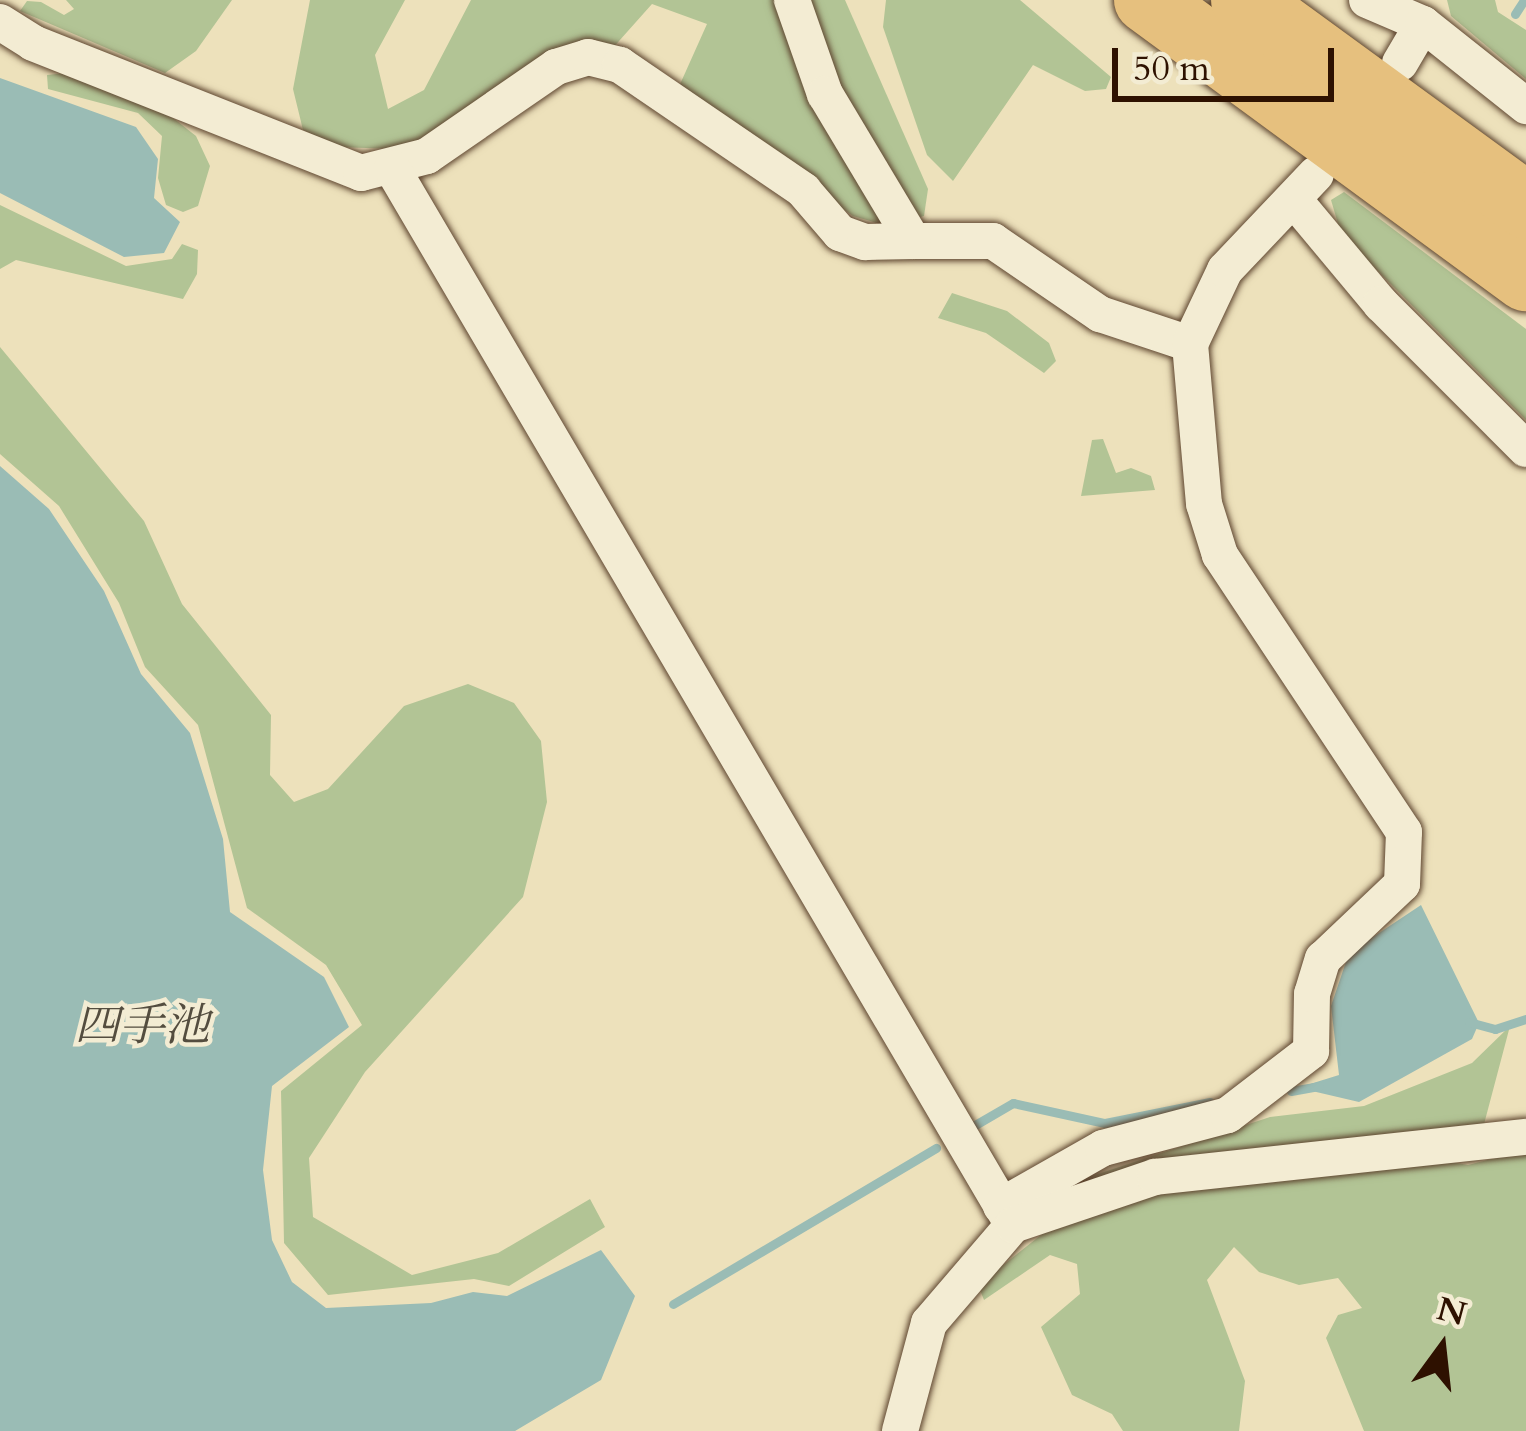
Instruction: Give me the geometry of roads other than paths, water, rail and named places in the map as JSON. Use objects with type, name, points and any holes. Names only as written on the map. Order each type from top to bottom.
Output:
[{"type":"highway","points":[[1147,0],[1526,278]]},
{"type":"highway","points":[[1244,0],[1526,206]]},
{"type":"street","points":[[792,0],[825,94],[913,241]]},
{"type":"street","points":[[1367,0],[1423,25],[1526,106]]},
{"type":"street","points":[[0,22],[361,172],[427,156],[556,67],[588,57],[620,65],[803,190],[840,233],[865,242],[993,242],[1100,314],[1190,344]]},
{"type":"street","points":[[1400,63],[1423,25]]},
{"type":"street","points":[[392,168],[1007,1215]]},
{"type":"street","points":[[900,1431],[929,1323],[1007,1215],[1103,1148],[1228,1115],[1312,1051],[1312,994],[1323,958],[1402,884],[1404,832],[1220,555],[1204,504],[1190,344],[1225,270],[1269,215],[1306,188],[1381,304],[1526,449]]},
{"type":"street","points":[[1007,1215],[1154,1177],[1526,1137]]},
{"type":"water","points":[[0,78],[136,127],[158,159],[154,198],[180,222],[164,253],[124,257],[0,193]]},
{"type":"water","name":"四手池","points":[[0,466],[49,509],[104,591],[141,674],[190,733],[223,839],[230,912],[324,977],[349,1027],[272,1086],[263,1170],[272,1240],[292,1282],[326,1308],[431,1303],[473,1292],[507,1296],[601,1250],[635,1296],[601,1380],[515,1431],[0,1431]]},
{"type":"water","points":[[1421,905],[1479,1023],[1472,1039],[1359,1102],[1312,1091],[1310,1084],[1339,1075],[1331,1006],[1349,953]]},
{"type":"waterway","points":[[1515,14],[1524,0]]},
{"type":"waterway","points":[[1469,1022],[1495,1029],[1526,1019]]},
{"type":"waterway","points":[[1291,1091],[1319,1086]]},
{"type":"waterway","points":[[975,1125],[1013,1103],[1105,1123],[1210,1102]]},
{"type":"waterway","points":[[673,1304],[936,1148]]}]
